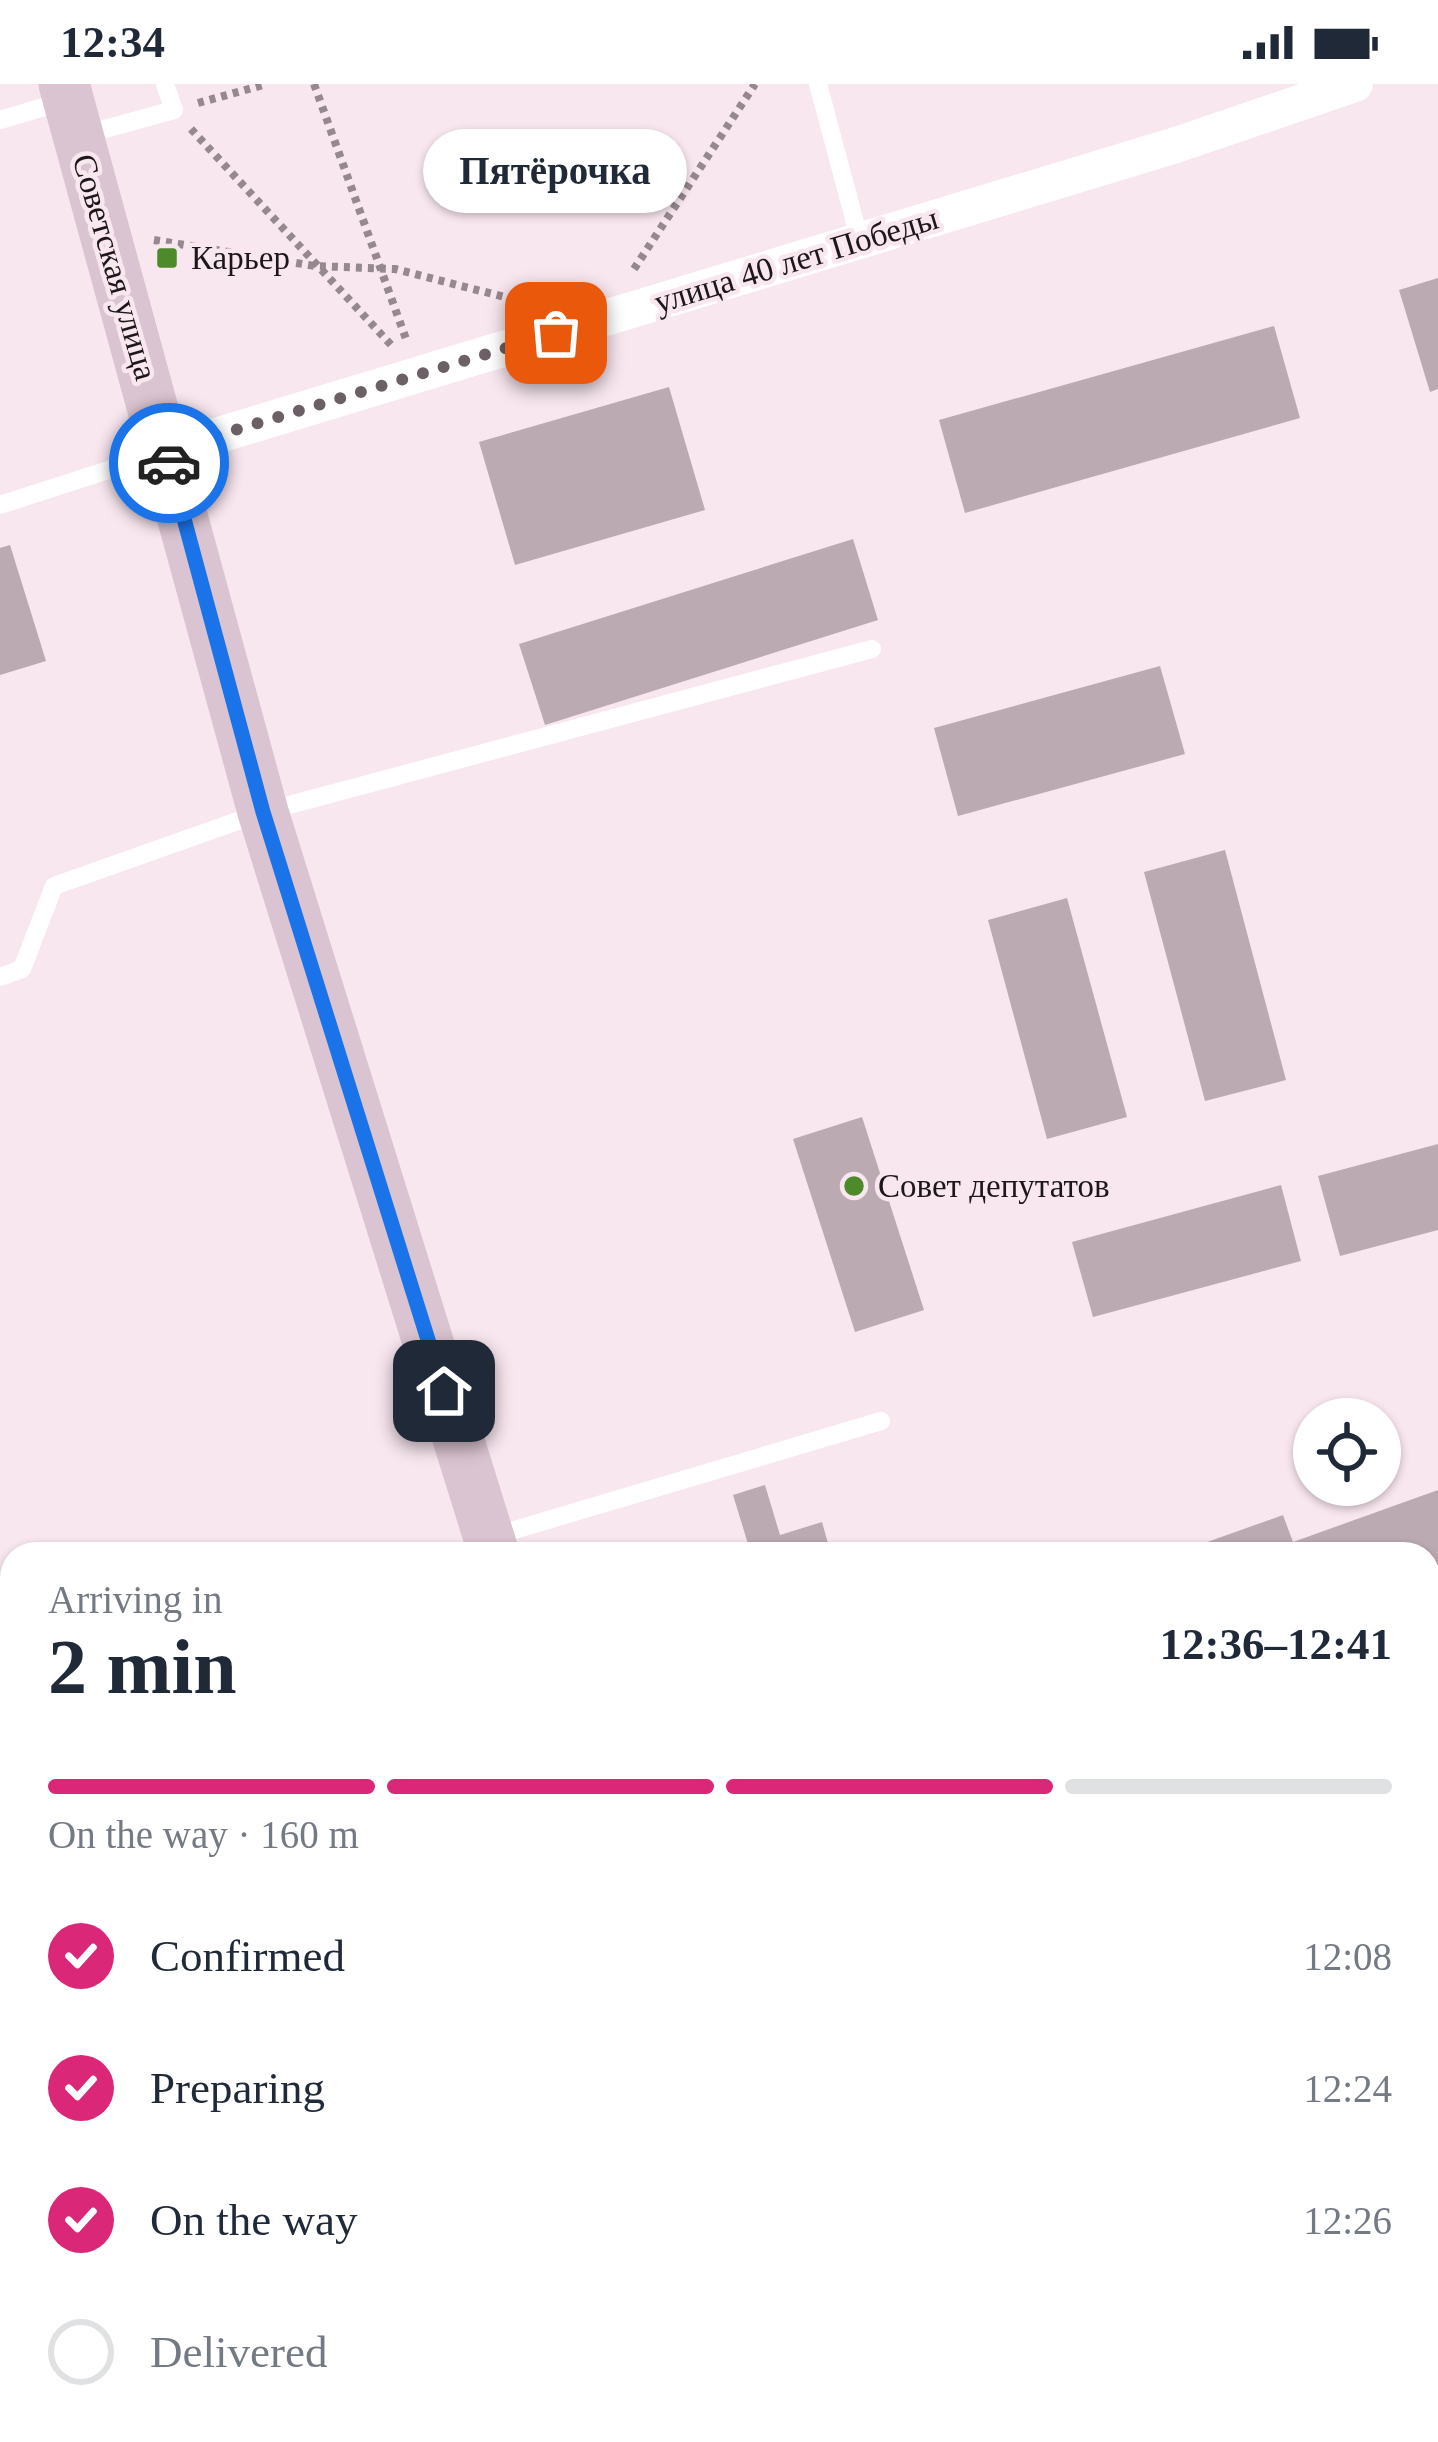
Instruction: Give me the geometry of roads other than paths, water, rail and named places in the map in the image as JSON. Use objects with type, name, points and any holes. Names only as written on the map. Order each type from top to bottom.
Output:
[{"type":"main road","name":"Советская улица","points":[[70,106],[263,812],[491,1542]]},
{"type":"street","name":"улица 40 лет Победы","points":[[166,451],[860,241],[1354,84]]},
{"type":"lane","points":[[0,120],[70,106],[174,110],[165,84]]},
{"type":"lane","points":[[818,84],[860,241]]},
{"type":"lane","points":[[0,505],[166,451]]},
{"type":"lane","points":[[0,977],[22,969],[54,886],[263,812],[872,649]]},
{"type":"lane","points":[[504,1542],[880,1420]]},
{"type":"place","name":"Карьер","points":[[167,258]]},
{"type":"place","name":"Пятёрочка","points":[[556,333]]},
{"type":"place","name":"Совет депутатов","points":[[854,1186]]}]
